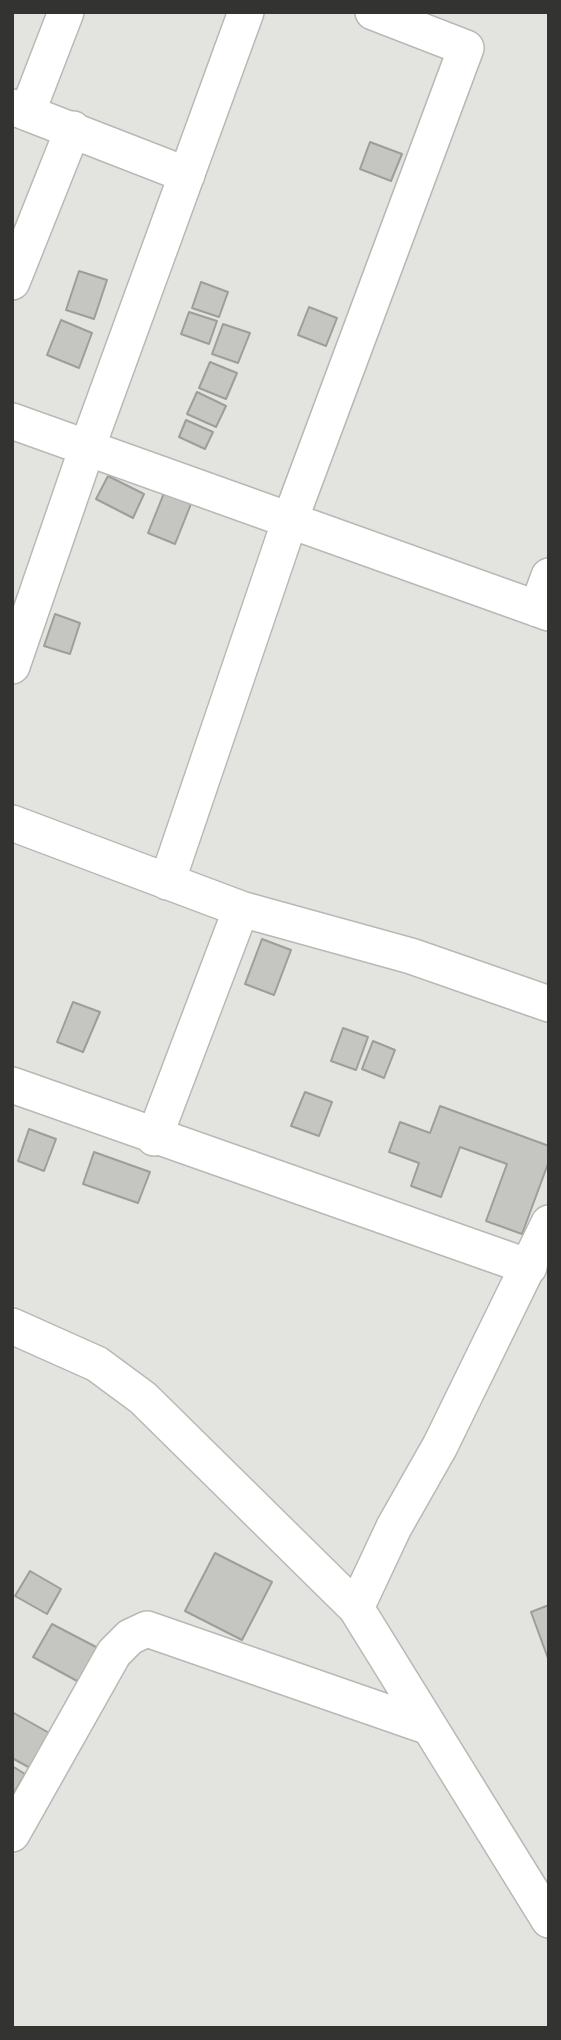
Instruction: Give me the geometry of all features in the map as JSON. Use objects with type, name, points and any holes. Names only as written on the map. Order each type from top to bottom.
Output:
[{"type":"street","points":[[66,12],[20,110],[187,175]]},
{"type":"street","points":[[12,666],[18,630],[246,12]]},
{"type":"street","points":[[167,882],[290,520],[467,48],[373,12]]},
{"type":"street","points":[[12,282],[73,129]]},
{"type":"street","points":[[12,421],[543,611],[549,576]]},
{"type":"street","points":[[12,823],[241,909],[411,956],[549,1004]]},
{"type":"street","points":[[155,1138],[241,909]]},
{"type":"street","points":[[12,1085],[155,1138],[215,1156],[529,1267]]},
{"type":"street","points":[[356,1608],[394,1527],[440,1446],[549,1223]]},
{"type":"street","points":[[12,1326],[97,1364],[143,1398],[356,1608],[549,1920]]},
{"type":"street","points":[[12,1834],[114,1653],[130,1637],[147,1629],[429,1727]]},
{"type":"building","points":[[370,142],[402,154],[391,181],[360,169]]},
{"type":"building","points":[[79,271],[107,280],[94,319],[66,310]]},
{"type":"building","points":[[201,282],[228,292],[219,317],[192,308]]},
{"type":"building","points":[[309,307],[337,318],[326,346],[298,335]]},
{"type":"building","points":[[189,312],[217,321],[209,344],[181,334]]},
{"type":"building","points":[[61,320],[92,333],[79,368],[47,355]]},
{"type":"building","points":[[223,324],[250,333],[238,363],[212,354]]},
{"type":"building","points":[[210,362],[237,373],[226,399],[199,388]]},
{"type":"building","points":[[197,392],[226,406],[216,427],[187,414]]},
{"type":"building","points":[[186,420],[213,432],[205,449],[179,437]]},
{"type":"building","points":[[108,476],[144,494],[133,518],[96,499]]},
{"type":"building","points":[[164,493],[191,504],[175,544],[148,533]]},
{"type":"building","points":[[55,614],[80,623],[70,654],[44,646]]},
{"type":"building","points":[[262,939],[291,950],[274,995],[245,984]]},
{"type":"building","points":[[73,1002],[100,1012],[83,1052],[57,1042]]},
{"type":"building","points":[[343,1028],[368,1037],[356,1070],[331,1061]]},
{"type":"building","points":[[373,1041],[395,1050],[384,1078],[362,1069]]},
{"type":"building","points":[[305,1092],[332,1102],[319,1136],[291,1126]]},
{"type":"building","points":[[440,1106],[549,1146],[549,1161],[522,1234],[486,1221],[507,1164],[460,1147],[441,1197],[411,1186],[419,1163],[389,1152],[400,1122],[430,1133]]},
{"type":"building","points":[[29,1129],[56,1139],[44,1171],[18,1161]]},
{"type":"building","points":[[94,1152],[150,1172],[138,1203],[83,1184]]},
{"type":"building","points":[[215,1553],[272,1582],[242,1640],[185,1611]]},
{"type":"building","points":[[30,1571],[61,1589],[47,1614],[15,1596]]},
{"type":"building","points":[[549,1605],[549,1661],[531,1612]]},
{"type":"building","points":[[52,1624],[98,1648],[79,1682],[33,1657]]},
{"type":"building","points":[[12,1712],[51,1734],[32,1769],[12,1758]]},
{"type":"building","points":[[12,1766],[25,1774],[12,1796]]}]
